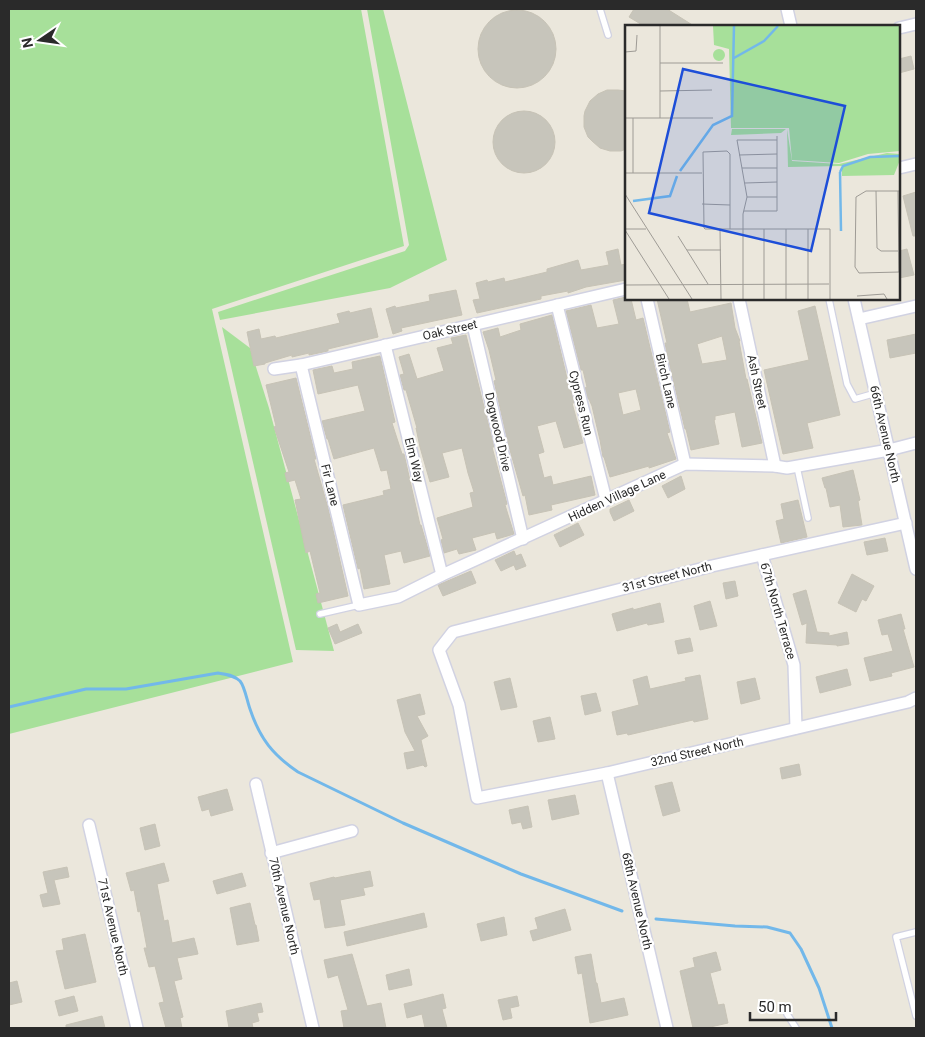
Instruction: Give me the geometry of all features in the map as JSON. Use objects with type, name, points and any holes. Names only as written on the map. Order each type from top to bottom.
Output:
[{"type":"street","points":[[787,9],[791,25]]},
{"type":"street","points":[[900,28],[916,24]]},
{"type":"street","points":[[900,168],[916,164]]},
{"type":"street","name":"Oak Street","points":[[274,369],[301,365],[625,289]]},
{"type":"street","name":"Birch Lane","points":[[647,300],[685,464]]},
{"type":"street","name":"Ash Street","points":[[739,300],[775,466]]},
{"type":"street","name":"66th Avenue North","points":[[854,300],[916,569]]},
{"type":"street","name":"Cypress Run","points":[[557,305],[606,500]]},
{"type":"street","points":[[859,319],[916,306]]},
{"type":"street","name":"Dogwood Drive","points":[[472,324],[523,539]]},
{"type":"street","name":"Elm Way","points":[[385,345],[442,575]]},
{"type":"street","name":"Fir Lane","points":[[301,365],[359,605]]},
{"type":"street","name":"Hidden Village Lane","points":[[359,605],[398,597],[685,464],[775,466],[787,468],[889,450],[916,443]]},
{"type":"street","name":"31st Street North","points":[[477,798],[459,705],[439,650],[453,632],[712,566],[906,523]]},
{"type":"street","name":"67th North Terrace","points":[[762,554],[794,665],[796,728]]},
{"type":"street","name":"32nd Street North","points":[[477,798],[607,773],[908,702],[916,698]]},
{"type":"street","name":"68th Avenue North","points":[[607,773],[667,1028]]},
{"type":"street","name":"70th Avenue North","points":[[256,784],[313,1028]]},
{"type":"street","name":"71st Avenue North","points":[[89,825],[137,1028]]},
{"type":"street","points":[[271,853],[352,831]]},
{"type":"lane","points":[[600,9],[608,35]]},
{"type":"lane","points":[[829,300],[847,384],[855,399],[876,393]]},
{"type":"lane","points":[[796,467],[808,518]]},
{"type":"lane","points":[[320,614],[359,605]]},
{"type":"lane","points":[[916,932],[896,936],[916,1016]]},
{"type":"lane","points":[[787,1014],[796,1028]]},
{"type":"green space","points":[[9,9],[361,9],[404,246],[212,309],[293,662],[9,734]]},
{"type":"green space","points":[[367,9],[383,9],[447,260],[390,288],[220,320],[218,312],[405,251],[409,245]]},
{"type":"green space","points":[[222,327],[250,348],[269,408],[334,651],[296,650]]},
{"type":"building","points":[[634,9],[667,9],[692,25],[642,25],[629,17]]},
{"type":"building","points":[[517,10],[532,13],[544,22],[553,34],[556,49],[553,64],[544,76],[532,85],[517,88],[502,85],[490,76],[481,64],[478,49],[481,34],[490,22],[502,13]]},
{"type":"building","points":[[911,56],[914,69],[900,73],[900,59]]},
{"type":"building","points":[[607,90],[625,91],[625,149],[610,151],[600,148],[588,137],[584,127],[585,111],[590,101],[598,94]]},
{"type":"building","points":[[524,111],[536,113],[546,120],[553,130],[555,142],[553,154],[546,164],[536,171],[524,173],[512,171],[502,164],[495,154],[493,142],[495,130],[502,120],[512,113]]},
{"type":"building","points":[[916,192],[916,236],[913,236],[903,196]]},
{"type":"building","points":[[618,249],[621,265],[625,264],[625,280],[586,287],[568,293],[568,291],[541,296],[541,299],[477,313],[473,300],[480,299],[476,283],[504,278],[505,282],[547,272],[547,269],[578,260],[581,270],[609,265],[606,252]]},
{"type":"building","points":[[907,249],[914,275],[900,278],[900,251]]},
{"type":"building","points":[[456,290],[462,315],[401,328],[402,331],[393,334],[386,309],[430,301],[429,295]]},
{"type":"building","points":[[625,297],[625,300],[631,300],[636,320],[643,318],[670,432],[667,433],[676,459],[649,468],[649,466],[610,477],[603,457],[592,406],[585,388],[587,387],[583,370],[581,370],[566,311],[591,305],[597,328],[619,324],[613,300]],"holes":[[[636,389],[641,410],[623,415],[618,393]]]},
{"type":"building","points":[[657,300],[687,300],[690,312],[731,303],[746,379],[762,443],[742,447],[735,412],[715,416],[714,420],[719,444],[691,450],[665,343],[667,343]],"holes":[[[722,336],[727,360],[702,364],[697,344]]]},
{"type":"building","points":[[815,306],[840,415],[807,423],[813,448],[783,454],[764,370],[809,360],[798,311]]},
{"type":"building","points":[[371,308],[378,337],[328,349],[328,351],[292,357],[292,355],[254,366],[247,332],[259,329],[261,339],[275,336],[276,338],[340,323],[337,314]]},
{"type":"building","points":[[552,315],[583,443],[564,448],[556,421],[537,426],[544,452],[538,454],[544,478],[551,476],[553,485],[591,476],[595,495],[551,505],[552,510],[529,515],[525,495],[523,496],[508,443],[494,381],[496,380],[483,332],[498,328],[500,337],[521,330],[520,324]]},
{"type":"building","points":[[916,334],[916,353],[890,358],[887,340]]},
{"type":"building","points":[[466,335],[494,447],[492,447],[507,504],[505,505],[514,534],[497,539],[495,532],[472,538],[476,550],[459,554],[457,549],[444,553],[441,540],[443,539],[437,518],[473,507],[470,493],[474,492],[462,448],[442,453],[449,477],[430,482],[420,447],[417,428],[400,375],[404,374],[399,357],[409,354],[417,379],[444,371],[437,348],[453,344],[451,338]]},
{"type":"building","points":[[380,356],[395,422],[392,423],[402,454],[404,454],[420,525],[430,556],[404,563],[401,551],[384,555],[390,584],[364,589],[343,505],[384,495],[383,491],[391,489],[387,470],[381,471],[374,448],[334,459],[322,421],[365,411],[358,385],[318,394],[313,370],[332,366],[334,373],[353,369],[352,362]]},
{"type":"building","points":[[296,378],[348,596],[318,603],[316,594],[320,593],[310,551],[306,553],[295,500],[301,499],[295,480],[287,482],[285,473],[289,472],[274,427],[276,426],[266,385]]},
{"type":"building","points":[[853,470],[860,500],[858,501],[862,525],[843,527],[840,505],[830,507],[822,478]]},
{"type":"building","points":[[681,476],[685,489],[668,498],[662,486]]},
{"type":"building","points":[[629,500],[634,511],[614,521],[610,509]]},
{"type":"building","points":[[798,500],[807,537],[781,543],[776,521],[784,519],[781,504]]},
{"type":"building","points":[[578,523],[584,535],[560,547],[554,535]]},
{"type":"building","points":[[885,538],[888,551],[867,555],[864,542]]},
{"type":"building","points":[[514,551],[516,556],[521,554],[526,566],[516,570],[514,565],[501,571],[495,560]]},
{"type":"building","points":[[471,571],[476,583],[443,596],[438,585]]},
{"type":"building","points":[[852,574],[874,586],[866,601],[862,599],[856,612],[838,603]]},
{"type":"building","points":[[735,581],[738,596],[726,599],[723,583]]},
{"type":"building","points":[[806,590],[817,632],[829,633],[829,636],[847,632],[849,644],[837,646],[806,643],[807,623],[802,625],[793,594]]},
{"type":"building","points":[[710,601],[717,626],[700,630],[694,606]]},
{"type":"building","points":[[660,603],[664,622],[648,625],[647,623],[617,631],[612,614]]},
{"type":"building","points":[[901,614],[905,629],[903,629],[914,667],[891,673],[892,676],[870,681],[864,658],[893,651],[888,634],[882,635],[878,620]]},
{"type":"building","points":[[337,624],[340,632],[358,624],[362,633],[335,644],[328,628]]},
{"type":"building","points":[[690,638],[693,651],[678,654],[675,641]]},
{"type":"building","points":[[847,669],[851,685],[820,693],[816,677]]},
{"type":"building","points":[[700,675],[708,719],[694,722],[693,720],[628,735],[627,733],[617,735],[612,712],[639,705],[633,680],[647,676],[650,689],[686,681],[685,678]]},
{"type":"building","points":[[510,678],[517,707],[501,710],[494,682]]},
{"type":"building","points":[[755,678],[760,699],[741,704],[737,682]]},
{"type":"building","points":[[596,693],[601,711],[585,715],[581,696]]},
{"type":"building","points":[[420,694],[425,714],[417,716],[428,736],[421,740],[427,766],[423,765],[407,769],[404,753],[415,751],[405,732],[397,700]]},
{"type":"building","points":[[550,717],[555,739],[538,742],[533,721]]},
{"type":"building","points":[[799,764],[801,775],[782,779],[780,768]]},
{"type":"building","points":[[672,782],[680,811],[663,816],[655,786]]},
{"type":"building","points":[[227,789],[233,810],[211,816],[209,809],[202,811],[198,797]]},
{"type":"building","points":[[575,795],[579,814],[552,820],[548,800]]},
{"type":"building","points":[[528,806],[532,827],[523,829],[521,822],[512,824],[509,810]]},
{"type":"building","points":[[155,824],[160,846],[145,850],[140,828]]},
{"type":"building","points":[[164,863],[169,881],[157,884],[164,921],[168,920],[172,943],[194,938],[198,954],[177,958],[182,979],[174,981],[183,1017],[180,1018],[182,1028],[166,1028],[159,1003],[164,1002],[155,966],[149,967],[144,948],[147,948],[140,911],[138,912],[134,890],[131,891],[126,873]]},
{"type":"building","points":[[67,867],[69,877],[54,880],[60,904],[43,907],[40,895],[48,893],[43,872]]},
{"type":"building","points":[[370,871],[373,886],[363,888],[365,895],[340,900],[345,925],[325,928],[320,899],[314,900],[310,883]]},
{"type":"building","points":[[242,873],[246,886],[217,894],[213,881]]},
{"type":"building","points":[[250,903],[259,941],[237,945],[230,908]]},
{"type":"building","points":[[565,909],[571,930],[533,941],[530,931],[538,929],[535,918]]},
{"type":"building","points":[[424,913],[427,927],[347,946],[344,932]]},
{"type":"building","points":[[504,917],[507,935],[481,941],[477,924]]},
{"type":"building","points":[[85,934],[96,982],[65,989],[56,951],[64,950],[62,939]]},
{"type":"building","points":[[716,952],[721,970],[710,973],[718,1005],[724,1004],[728,1023],[706,1028],[693,1028],[680,971],[695,967],[693,958]]},
{"type":"building","points":[[352,954],[367,1006],[381,1003],[386,1028],[344,1028],[341,1011],[348,1010],[338,975],[328,978],[324,960]]},
{"type":"building","points":[[591,954],[601,1003],[624,998],[628,1015],[590,1023],[582,973],[578,974],[575,957]]},
{"type":"building","points":[[409,969],[412,985],[389,990],[386,975]]},
{"type":"building","points":[[17,981],[22,1002],[9,1005],[9,983]]},
{"type":"building","points":[[443,994],[446,1008],[442,1009],[447,1028],[425,1028],[422,1014],[407,1018],[404,1004]]},
{"type":"building","points":[[74,996],[78,1011],[59,1016],[55,1001]]},
{"type":"building","points":[[517,996],[519,1006],[510,1008],[512,1018],[503,1020],[498,1000]]},
{"type":"building","points":[[261,1003],[263,1012],[257,1013],[259,1021],[252,1023],[253,1028],[229,1028],[226,1011]]},
{"type":"building","points":[[102,1016],[105,1028],[66,1028],[66,1025]]},
{"type":"waterway","points":[[9,707],[86,689],[126,689],[218,673],[229,675],[238,679],[242,684],[254,720],[263,738],[274,753],[298,772],[403,823],[521,874],[622,911]]},
{"type":"waterway","points":[[656,919],[767,927],[790,933],[801,949],[819,988],[832,1028]]}]
